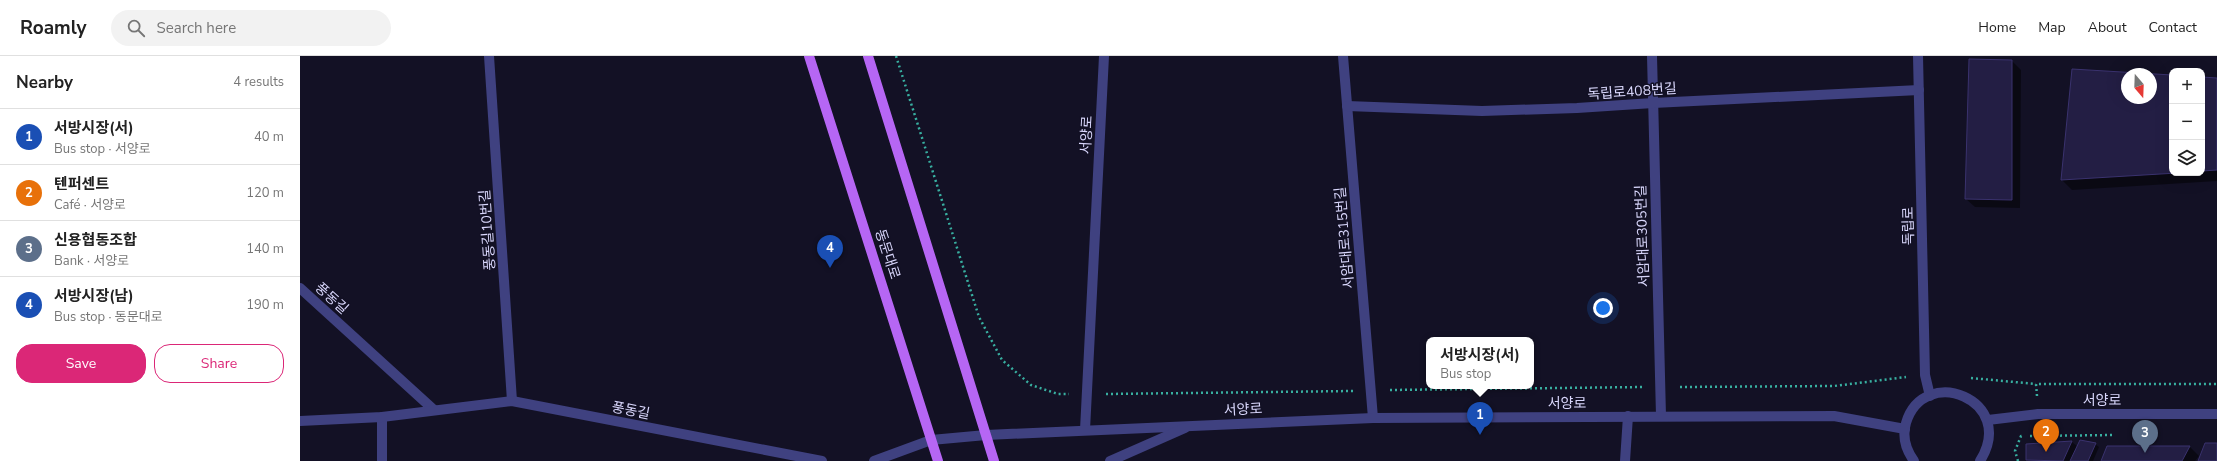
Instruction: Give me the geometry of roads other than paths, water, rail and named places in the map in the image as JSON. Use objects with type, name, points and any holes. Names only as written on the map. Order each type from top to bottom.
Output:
[{"type":"main road","name":"동문대로","points":[[809,56],[938,461]]},
{"type":"main road","points":[[868,56],[994,461]]},
{"type":"street","name":"풍동길10번길","points":[[489,56],[512,401]]},
{"type":"street","name":"서양로","points":[[1085,430],[1104,56]]},
{"type":"street","name":"서암대로315번길","points":[[1343,56],[1373,418]]},
{"type":"street","name":"서암대로305번길","points":[[1652,56],[1661,416]]},
{"type":"street","name":"독립로","points":[[1918,56],[1925,375],[1930,396]]},
{"type":"street","name":"독립로408번길","points":[[1347,106],[1482,111],[1578,108],[1919,90]]},
{"type":"street","name":"풍동길","points":[[300,288],[434,410]]},
{"type":"street","points":[[1914,461],[1909,454],[1905,442],[1905,429],[1908,417],[1915,406],[1930,396],[1941,392],[1955,393],[1969,398],[1980,408],[1988,420],[1990,435],[1988,449],[1980,461]]},
{"type":"street","name":"풍동길","points":[[300,421],[382,417],[512,401],[822,461]]},
{"type":"street","name":"서양로","points":[[1988,420],[2038,414],[2217,414]]},
{"type":"street","points":[[1625,461],[1628,416]]},
{"type":"street","name":"서양로","points":[[931,440],[986,435],[1085,430],[1373,418],[1834,416],[1905,429]]},
{"type":"street","points":[[382,417],[382,461]]},
{"type":"street","points":[[1110,461],[1192,426]]},
{"type":"street","points":[[874,461],[931,440]]},
{"type":"place","name":"서방시장(남)","points":[[830,268]]},
{"type":"place","name":"서방시장(서)","points":[[1480,435]]},
{"type":"place","name":"텐퍼센트","points":[[2046,452]]},
{"type":"place","name":"신용협동조합","points":[[2145,453]]}]
